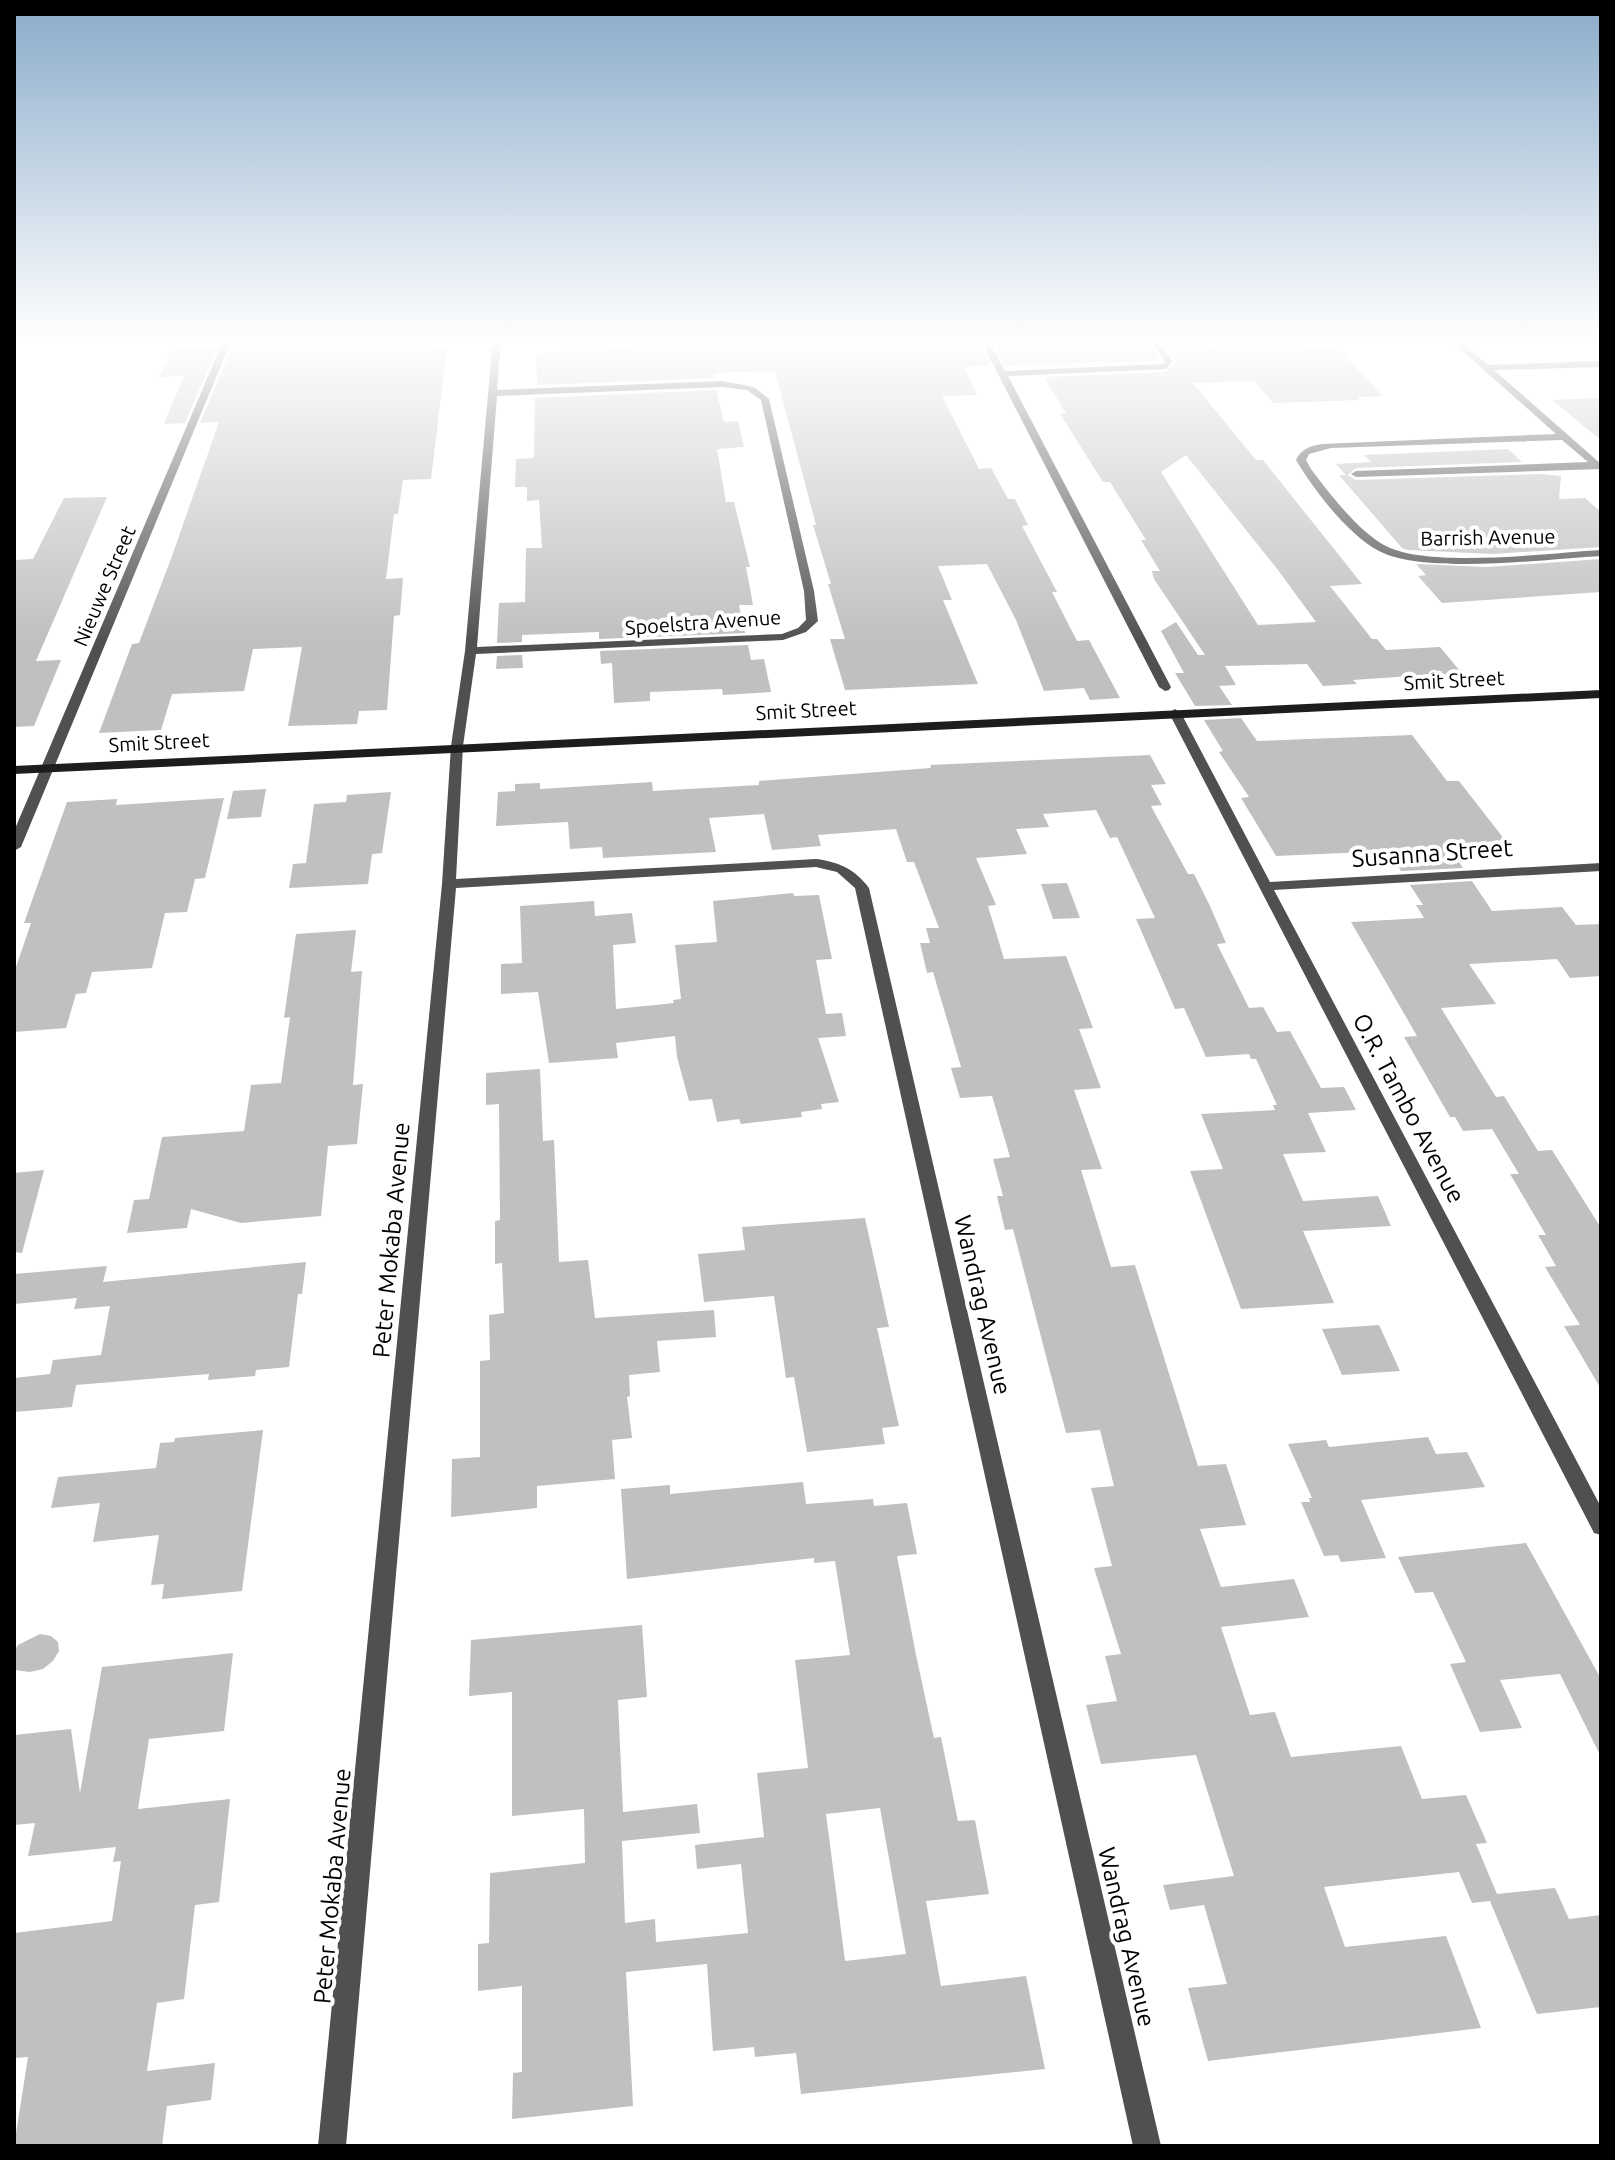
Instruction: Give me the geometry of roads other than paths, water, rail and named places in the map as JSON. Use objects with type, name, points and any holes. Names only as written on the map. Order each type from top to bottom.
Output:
[{"type":"street","name":"Nieuwe Street","points":[[14,847],[185,440]]},
{"type":"street","name":"Peter Mokaba Avenue","points":[[332,2146],[449,884],[457,746],[471,651],[489,440]]},
{"type":"street","name":"Spoelstra Avenue","points":[[471,651],[783,637],[802,630],[812,621],[809,591],[774,440]]},
{"type":"street","points":[[1035,440],[1165,687]]},
{"type":"street","name":"Barrish Avenue","points":[[1481,440],[1331,445],[1312,448],[1303,453],[1301,460],[1364,535],[1388,551],[1437,559],[1601,553]]},
{"type":"street","points":[[1566,440],[1599,466]]},
{"type":"street","points":[[1356,474],[1599,466]]},
{"type":"street","name":"Smit Street","points":[[14,770],[457,746],[1601,694]]},
{"type":"street","name":"O.R. Tambo Avenue","points":[[1175,713],[1601,1527]]},
{"type":"street","name":"Wandrag Avenue","points":[[449,884],[816,863],[841,867],[854,876],[862,888],[1147,2146]]},
{"type":"street","name":"Susanna Street","points":[[1266,886],[1601,867]]}]
